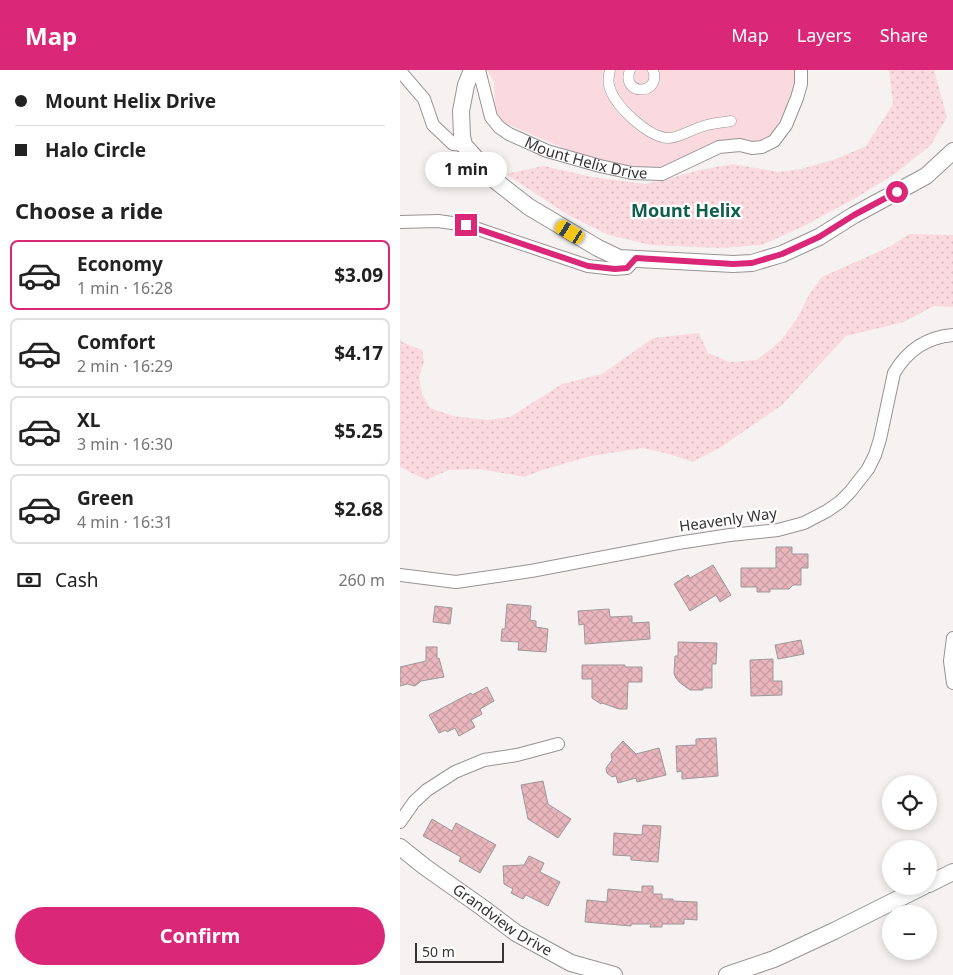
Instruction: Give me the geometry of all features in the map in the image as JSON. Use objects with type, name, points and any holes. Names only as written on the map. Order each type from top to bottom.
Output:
[{"type":"street","points":[[472,70],[466,85],[461,111],[464,145],[497,182],[529,207],[598,248],[619,258],[733,264],[752,263],[782,254],[819,237],[854,215],[926,176],[953,151]]},
{"type":"street","name":"Mount Helix Drive","points":[[479,70],[491,117],[499,127],[509,134],[547,151],[600,166],[632,173],[662,174],[719,147],[740,145],[752,148],[762,147],[774,141],[786,125],[797,98],[801,84],[801,70]]},
{"type":"street","points":[[610,70],[609,85],[615,99],[647,131],[666,138],[675,138],[702,126],[731,121]]},
{"type":"street","points":[[630,70],[628,75],[630,83],[640,90],[649,88],[652,84],[653,70]]},
{"type":"street","points":[[400,71],[424,99],[433,125],[453,144],[464,145]]},
{"type":"street","points":[[400,222],[438,222],[466,225],[588,266],[615,269],[627,268],[636,258]]},
{"type":"street","name":"Heavenly Way","points":[[400,575],[456,582],[531,571],[730,535],[778,530],[804,523],[840,502],[868,468],[878,447],[894,373],[899,365],[920,345],[937,338],[953,335]]},
{"type":"street","points":[[953,638],[950,661],[953,683]]},
{"type":"street","points":[[400,822],[414,802],[455,772],[484,760],[517,755],[558,744]]},
{"type":"street","name":"Grandview Drive","points":[[400,847],[424,867],[516,933],[571,962],[614,975]]},
{"type":"street","points":[[937,880],[953,872]]},
{"type":"street","points":[[727,975],[774,959],[906,895]]},
{"type":"shaded area","points":[[487,70],[796,70],[791,97],[768,139],[658,169],[621,166],[582,156],[502,122],[495,108],[494,82]]},
{"type":"shaded area","points":[[889,70],[934,70],[947,117],[931,145],[896,173],[859,196],[804,226],[762,245],[720,248],[651,245],[609,235],[568,215],[506,174],[544,166],[592,177],[646,184],[732,164],[779,172],[801,169],[836,159],[866,146],[893,104]]},
{"type":"shaded area","points":[[909,234],[953,235],[953,307],[934,306],[904,322],[846,336],[782,405],[721,447],[693,462],[643,448],[591,456],[524,477],[480,469],[449,470],[426,480],[400,467],[400,339],[402,342],[422,350],[424,362],[419,378],[422,394],[430,408],[453,416],[488,420],[510,417],[562,384],[602,374],[653,338],[699,333],[708,353],[730,362],[756,360],[782,339],[798,317],[810,293],[822,277],[891,246]]},
{"type":"building","points":[[776,547],[792,547],[792,554],[808,554],[808,568],[801,568],[801,585],[793,585],[789,589],[770,589],[770,592],[757,592],[757,587],[741,587],[741,568],[776,568]]},
{"type":"building","points":[[713,565],[731,595],[720,602],[716,595],[690,611],[674,584],[688,575],[690,578]]},
{"type":"building","points":[[507,604],[531,606],[530,620],[536,621],[536,627],[548,629],[546,652],[518,650],[519,642],[501,641],[502,629],[505,629]]},
{"type":"building","points":[[435,606],[452,608],[450,624],[433,622]]},
{"type":"building","points":[[609,609],[610,617],[632,616],[632,623],[649,622],[650,639],[585,644],[584,624],[579,625],[578,611]]},
{"type":"building","points":[[801,640],[804,654],[778,659],[775,645]]},
{"type":"building","points":[[678,642],[717,643],[716,664],[712,664],[712,688],[690,690],[676,678],[674,674],[675,656],[678,656]]},
{"type":"building","points":[[426,647],[437,647],[437,659],[439,658],[444,677],[421,681],[415,686],[407,684],[400,686],[400,667],[426,661]]},
{"type":"building","points":[[773,659],[773,681],[782,681],[782,695],[751,696],[750,660]]},
{"type":"building","points":[[582,665],[642,667],[642,682],[628,682],[627,709],[619,709],[601,704],[592,698],[592,679],[582,679]]},
{"type":"building","points":[[487,687],[494,701],[480,709],[482,714],[471,720],[475,727],[459,736],[455,728],[439,733],[429,715],[471,693],[472,695]]},
{"type":"building","points":[[716,738],[718,776],[682,779],[682,771],[677,772],[676,746],[696,745],[696,739]]},
{"type":"building","points":[[623,741],[636,754],[659,748],[666,775],[637,782],[636,778],[618,783],[616,776],[612,777],[607,773],[606,768],[612,760],[611,754]]},
{"type":"building","points":[[543,781],[548,804],[571,819],[558,838],[528,819],[521,785]]},
{"type":"building","points":[[432,819],[452,831],[456,823],[496,845],[480,873],[459,861],[461,857],[423,836]]},
{"type":"building","points":[[643,825],[661,826],[658,862],[631,860],[631,856],[613,855],[614,833],[642,835]]},
{"type":"building","points":[[529,856],[544,863],[540,872],[560,882],[548,906],[526,895],[523,899],[511,893],[513,889],[504,884],[503,866],[524,865]]},
{"type":"building","points":[[642,886],[653,886],[653,894],[662,894],[662,899],[697,902],[697,920],[684,919],[684,924],[662,924],[662,927],[650,927],[651,924],[631,924],[631,926],[585,922],[587,900],[607,902],[608,889],[642,892]]},
{"type":"district","name":"Mount Helix","points":[[686,211]]},
{"type":"route","points":[[466,225],[588,266],[615,269],[627,268],[636,258],[733,264],[752,263],[782,254],[819,237],[854,215],[897,192]]}]
